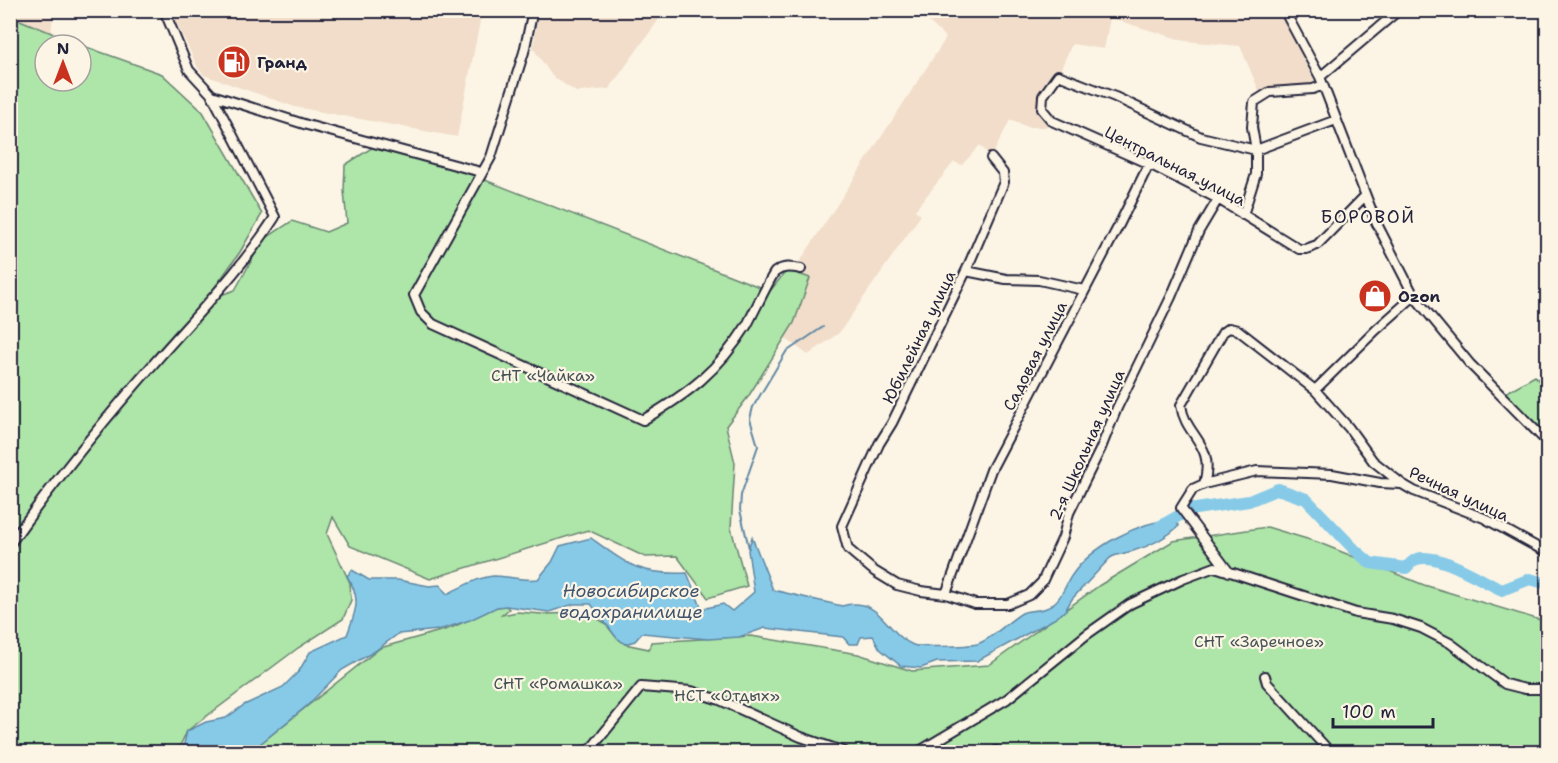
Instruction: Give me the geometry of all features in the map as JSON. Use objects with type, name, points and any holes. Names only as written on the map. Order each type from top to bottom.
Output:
[{"type":"street","points":[[10,544],[108,417],[206,307],[260,241],[275,217],[212,95],[189,70],[164,10]]},
{"type":"street","points":[[533,10],[524,52],[491,157],[414,295],[421,312],[433,324],[643,420],[694,388],[731,350],[775,272],[787,266],[801,269]]},
{"type":"street","points":[[1284,10],[1321,81],[1381,233],[1414,296],[1470,364],[1548,443]]},
{"type":"street","points":[[1243,215],[1256,174],[1256,150],[1252,127],[1254,102],[1270,92],[1313,89],[1399,10]]},
{"type":"street","name":"Центральная улица","points":[[1256,150],[1200,136],[1115,97],[1058,75],[1043,96],[1042,109],[1052,121],[1149,164],[1218,199],[1299,249],[1317,245],[1365,196]]},
{"type":"street","points":[[212,95],[308,125],[481,172]]},
{"type":"street","points":[[1256,150],[1336,120]]},
{"type":"street","name":"Юбилейная улица","points":[[842,526],[879,444],[892,423],[966,271],[1004,182],[1003,173],[991,158]]},
{"type":"street","name":"Садовая улица","points":[[946,594],[954,565],[991,470],[1149,164]]},
{"type":"street","name":"2-я Школьная улица","points":[[842,526],[848,549],[874,571],[897,585],[946,594],[975,604],[1008,604],[1029,595],[1042,582],[1063,537],[1069,513],[1101,448],[1117,408],[1171,297],[1199,231],[1218,199]]},
{"type":"street","points":[[966,271],[1006,279],[1039,279],[1084,290]]},
{"type":"street","points":[[1315,390],[1414,296]]},
{"type":"street","name":"Речная улица","points":[[1204,483],[1209,468],[1202,446],[1182,414],[1181,405],[1223,333],[1229,328],[1238,330],[1315,390],[1349,428],[1373,461],[1402,484],[1484,518],[1548,553]]},
{"type":"street","points":[[1539,434],[1548,429]]},
{"type":"street","points":[[1229,572],[1181,508],[1193,489],[1204,483],[1257,471],[1332,474],[1380,483],[1402,484]]},
{"type":"street","points":[[918,753],[1007,699],[1086,635],[1130,604],[1215,567],[1356,613],[1393,619],[1420,628],[1450,643],[1505,684],[1525,688],[1548,688]]},
{"type":"street","points":[[1265,676],[1268,683],[1330,753]]},
{"type":"street","points":[[580,753],[590,750],[641,687],[691,691],[720,700],[801,737],[845,753]]},
{"type":"shaded area","points":[[539,10],[665,11],[609,89],[576,92],[552,76],[533,48]]},
{"type":"shaded area","points":[[10,11],[54,11],[51,32],[11,20]]},
{"type":"shaded area","points":[[171,11],[482,11],[457,137],[295,107],[204,75],[198,68]]},
{"type":"shaded area","points":[[934,11],[1279,11],[1315,82],[1263,100],[1240,46],[1185,41],[1110,18],[1104,49],[1072,44],[1058,75],[1043,95],[1042,109],[1052,121],[1045,127],[1028,127],[1010,120],[991,158],[980,145],[962,165],[954,162],[915,210],[921,215],[839,333],[808,355],[785,338],[794,323],[810,278],[793,272],[946,38],[928,21]]},
{"type":"green space","name":"СНТ «Чайка»","points":[[10,16],[52,33],[33,33],[33,93],[93,93],[93,49],[162,74],[203,112],[262,214],[240,252],[205,301],[235,290],[263,240],[292,221],[326,232],[347,223],[344,191],[345,165],[373,147],[467,173],[770,291],[787,270],[810,278],[794,323],[748,397],[726,426],[735,463],[731,528],[747,586],[708,598],[677,556],[645,557],[588,530],[430,579],[350,546],[333,517],[327,534],[350,583],[351,600],[343,619],[298,648],[187,731],[177,752],[11,752]]},
{"type":"green space","points":[[1535,376],[1547,389],[1547,421],[1540,430],[1505,393]]},
{"type":"green space","points":[[1267,527],[1317,542],[1424,585],[1547,622],[1547,752],[613,752],[601,747],[597,752],[250,752],[380,648],[451,628],[496,607],[506,606],[509,609],[502,615],[517,612],[588,613],[605,623],[625,644],[649,649],[651,642],[751,636],[858,654],[912,671],[989,665],[1100,585],[1173,541]]},
{"type":"water","name":"Новосибирское водохранилище","points":[[1173,519],[1179,526],[1163,538],[1146,547],[1110,558],[1072,599],[1065,611],[1054,619],[977,661],[937,662],[921,668],[901,666],[880,649],[873,636],[861,637],[858,644],[849,644],[843,637],[765,628],[739,637],[708,639],[642,633],[635,641],[625,644],[616,637],[591,604],[574,604],[549,612],[506,606],[497,607],[470,620],[439,630],[398,634],[375,651],[342,670],[308,705],[250,752],[182,752],[187,731],[206,722],[226,718],[244,705],[283,687],[299,671],[310,652],[347,635],[356,605],[355,592],[347,576],[352,570],[369,580],[398,580],[429,586],[440,585],[447,594],[482,578],[494,576],[538,579],[552,562],[560,546],[591,538],[625,561],[645,570],[687,573],[702,609],[723,604],[732,611],[754,592],[748,550],[752,537],[773,590],[842,606],[855,604],[865,606],[874,610],[913,645],[934,647],[977,644],[994,635],[1022,613],[1051,606],[1058,599],[1070,578],[1091,554],[1131,530]]},
{"type":"waterway","points":[[749,548],[740,510],[741,495],[758,446],[750,419],[753,407],[786,352],[823,327]]},
{"type":"waterway","points":[[1159,527],[1189,510],[1249,501],[1278,489],[1306,499],[1370,563],[1406,568],[1416,560],[1426,558],[1448,563],[1502,590],[1530,579],[1548,584]]},
{"type":"place","name":"Гранд","points":[[234,62]]},
{"type":"place","name":"Ozon","points":[[1375,296]]},
{"type":"district","name":"БОРОВОЙ","points":[[1368,217]]},
{"type":"park label","name":"СНТ «Заречное»","points":[[1259,641]]},
{"type":"park label","name":"СНТ «Ромашка»","points":[[558,683]]},
{"type":"park label","name":"НСТ «Отдых»","points":[[727,695]]}]
